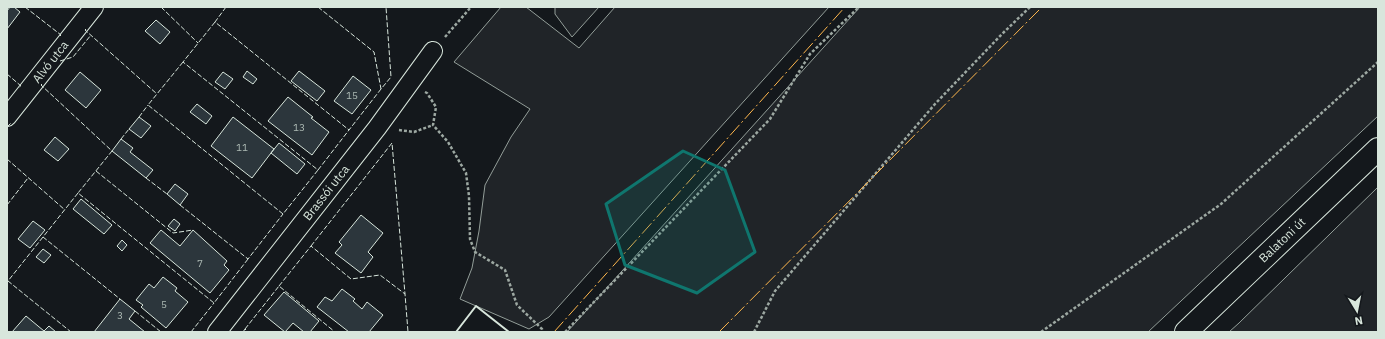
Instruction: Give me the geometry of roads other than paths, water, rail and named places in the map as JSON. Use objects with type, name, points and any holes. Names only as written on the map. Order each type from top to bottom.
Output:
[{"type":"main road","name":"Balatoni út","points":[[1186,332],[1378,149]]},
{"type":"street","name":"Alvó utca","points":[[7,117],[94,7]]},
{"type":"street","name":"Brassói utca","points":[[218,332],[377,128],[433,51]]}]
